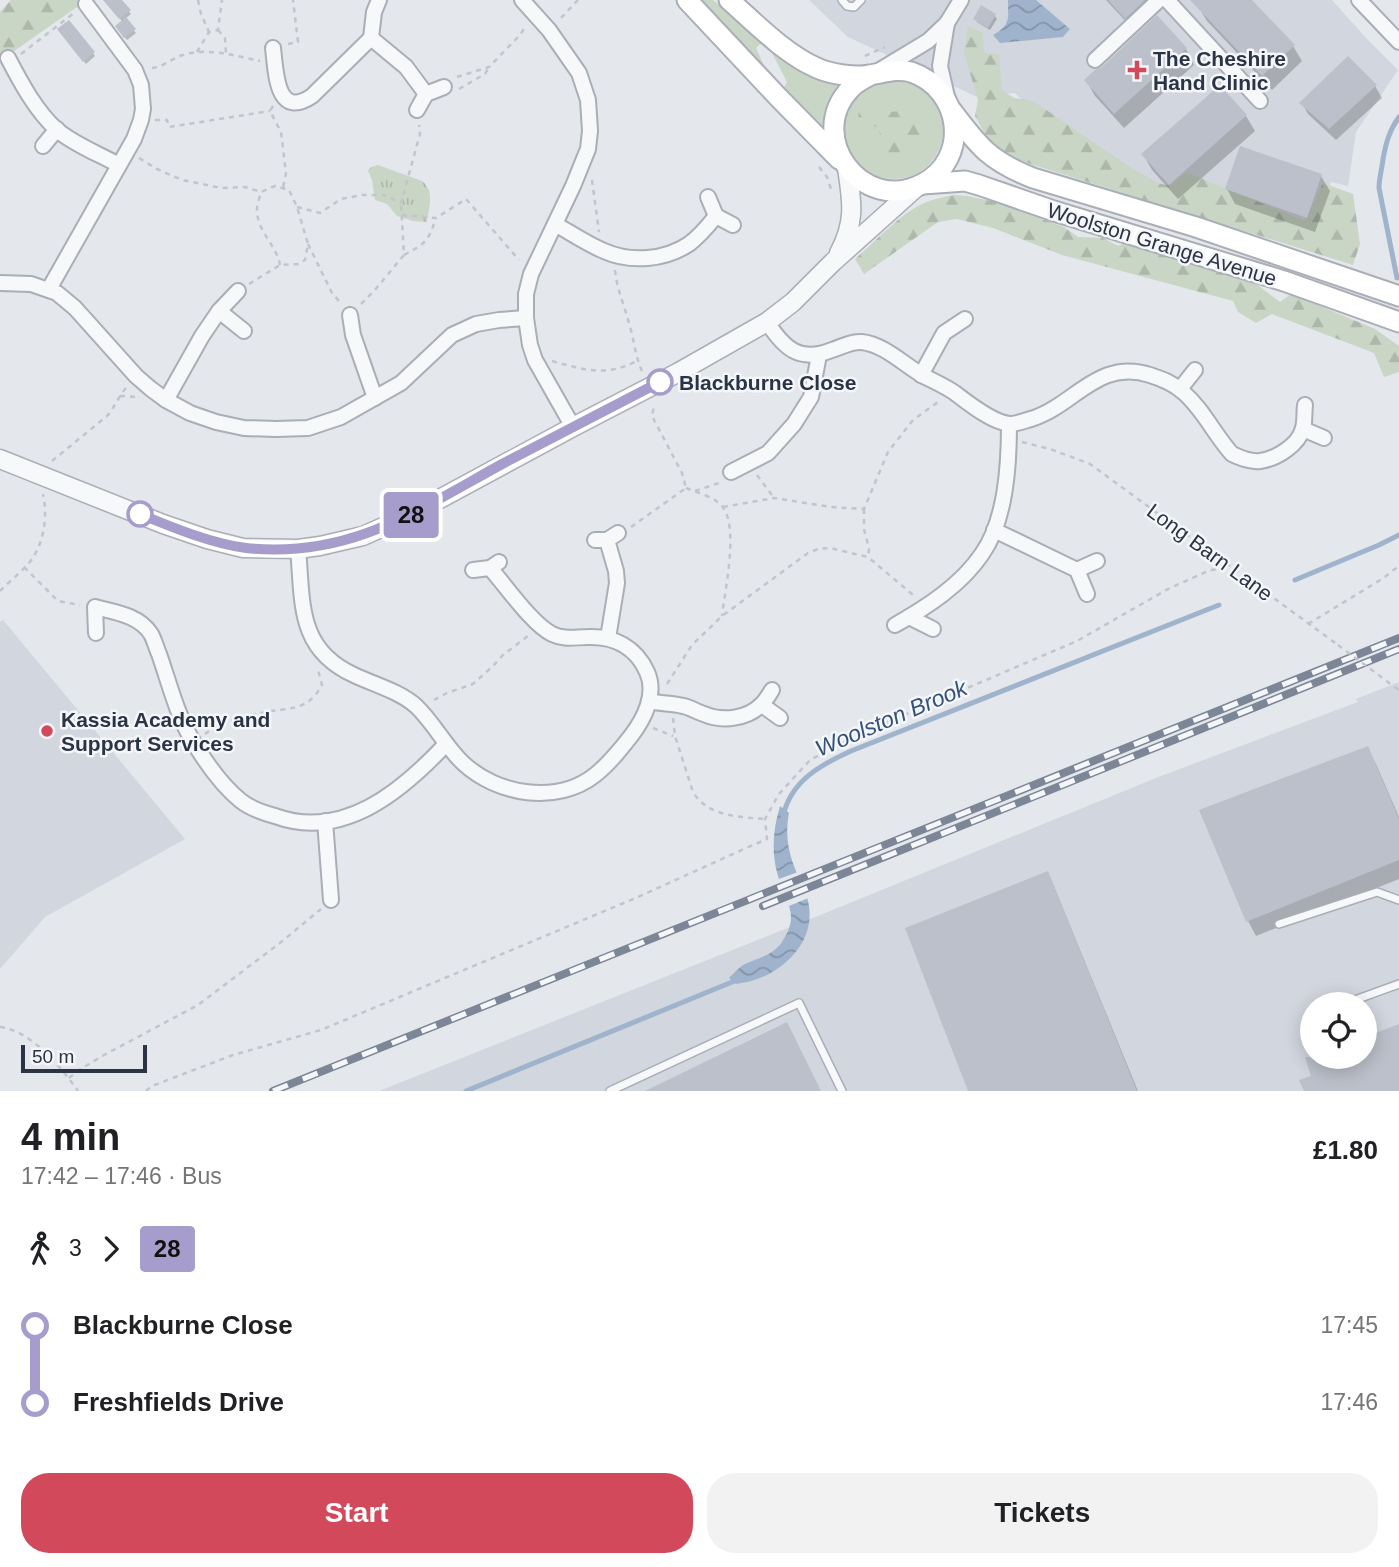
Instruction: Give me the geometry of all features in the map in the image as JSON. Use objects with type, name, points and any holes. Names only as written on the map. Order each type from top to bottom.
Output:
[{"type":"main road","points":[[687,0],[861,181],[880,189],[900,191],[921,185],[937,174],[947,160],[955,127],[951,108],[940,91],[926,79],[909,72],[891,70],[867,69],[842,74],[826,72],[773,39],[729,0]]},
{"type":"main road","points":[[845,165],[835,143],[834,123],[840,103],[867,69]]},
{"type":"main road","name":"Woolston Grange Avenue","points":[[951,108],[984,151],[1011,169],[1289,257],[1399,296]]},
{"type":"main road","name":"Woolston Grange Avenue","points":[[921,185],[965,181],[979,185],[1054,211],[1283,281],[1399,322]]},
{"type":"street","points":[[273,48],[281,94],[291,102],[305,100],[313,96],[371,38],[374,12],[379,0]]},
{"type":"street","points":[[522,0],[549,30],[579,73],[588,100],[588,149],[531,274],[526,294],[526,318],[535,360],[573,427]]},
{"type":"street","points":[[867,69],[928,41],[947,23],[961,0]]},
{"type":"street","points":[[1096,60],[1159,0]]},
{"type":"street","points":[[1167,0],[1260,102]]},
{"type":"street","points":[[1359,0],[1399,42]]},
{"type":"street","points":[[49,289],[127,152],[141,120],[143,97],[135,70],[86,4]]},
{"type":"street","points":[[947,23],[940,66],[951,108]]},
{"type":"street","points":[[371,38],[406,67],[426,94]]},
{"type":"street","points":[[9,60],[30,96],[57,129],[119,165]]},
{"type":"street","points":[[417,110],[426,94],[444,87]]},
{"type":"street","points":[[43,146],[57,129]]},
{"type":"street","points":[[833,262],[851,225],[852,201],[845,165]]},
{"type":"street","points":[[0,459],[163,524],[243,548],[298,549],[344,541],[386,527],[410,515],[767,322],[793,302],[833,262],[921,185]]},
{"type":"street","points":[[708,197],[716,216],[733,225]]},
{"type":"street","points":[[555,224],[606,252],[629,258],[651,258],[670,254],[689,244],[716,216]]},
{"type":"street","points":[[0,283],[31,284],[57,293],[75,308],[136,376],[166,400],[190,413],[244,428],[308,428],[341,417],[401,383],[452,334],[476,324],[526,318]]},
{"type":"street","points":[[166,400],[202,336],[219,311],[238,291]]},
{"type":"street","points":[[219,311],[244,331]]},
{"type":"street","points":[[350,315],[353,335],[376,398]]},
{"type":"street","points":[[921,374],[939,329],[965,319]]},
{"type":"street","points":[[767,322],[781,342],[798,353],[819,355],[846,344],[861,342],[878,346],[951,390],[984,414],[1009,424],[1050,412],[1099,378],[1129,371],[1144,373],[1180,389],[1204,415],[1232,454],[1259,461],[1279,454],[1296,440],[1303,429],[1305,405]]},
{"type":"street","points":[[731,472],[768,453],[794,424],[811,397],[819,355]]},
{"type":"street","points":[[1180,389],[1195,370]]},
{"type":"street","points":[[895,625],[928,605],[955,583],[984,552],[1003,500],[1009,424]]},
{"type":"street","points":[[1303,429],[1324,438]]},
{"type":"street","points":[[994,530],[1077,569],[1087,594]]},
{"type":"street","points":[[606,538],[617,583],[608,638]]},
{"type":"street","points":[[298,549],[306,622],[312,640],[322,654],[351,674],[410,701],[427,716],[446,744],[465,765],[502,786],[527,793],[550,793],[580,785],[608,764],[640,723],[661,703],[682,705],[706,716],[741,716],[762,705],[772,690]]},
{"type":"street","points":[[1077,569],[1097,561]]},
{"type":"street","points":[[473,570],[495,565],[540,626],[553,635],[568,639],[608,638],[622,643],[635,653],[648,673],[661,703]]},
{"type":"street","points":[[96,633],[95,607],[139,621],[151,634],[175,701],[194,742],[224,785],[242,802],[285,820],[325,821],[348,817],[370,808],[404,785],[446,744]]},
{"type":"street","points":[[909,617],[933,629]]},
{"type":"street","points":[[762,705],[780,718]]},
{"type":"street","points":[[325,821],[331,900]]},
{"type":"lane","points":[[842,0],[847,6],[854,6],[861,0]]},
{"type":"lane","points":[[1279,924],[1377,892],[1399,900]]},
{"type":"lane","points":[[1377,992],[1399,984]]},
{"type":"lane","points":[[610,1091],[799,1003],[842,1091]]},
{"type":"path","points":[[198,0],[209,32]]},
{"type":"path","points":[[222,0],[218,30],[225,38],[226,54]]},
{"type":"path","points":[[273,48],[298,42],[293,0]]},
{"type":"path","points":[[549,30],[578,0]]},
{"type":"path","points":[[9,60],[86,4]]},
{"type":"path","points":[[444,87],[450,79],[489,66],[520,35],[535,13]]},
{"type":"path","points":[[197,52],[209,32],[218,30]]},
{"type":"path","points":[[867,69],[894,44]]},
{"type":"path","points":[[135,70],[160,67],[181,55],[197,52],[226,54],[275,65]]},
{"type":"path","points":[[141,120],[166,120],[169,127],[270,111],[281,94]]},
{"type":"path","points":[[404,255],[401,204],[420,134],[417,110]]},
{"type":"path","points":[[270,111],[281,132],[286,173],[283,188]]},
{"type":"path","points":[[127,152],[182,180],[221,188],[245,187],[261,192],[275,186],[289,190],[308,244],[332,293],[350,315],[404,255],[429,238],[436,218]]},
{"type":"path","points":[[820,167],[835,199]]},
{"type":"path","points":[[261,192],[257,209],[261,226],[279,256],[280,265]]},
{"type":"path","points":[[297,207],[320,213],[341,199],[362,195],[384,195],[401,204]]},
{"type":"path","points":[[402,215],[436,218],[466,199],[531,274]]},
{"type":"path","points":[[238,291],[280,265],[298,264],[305,260],[308,244]]},
{"type":"path","points":[[535,360],[547,359],[587,369],[609,371],[619,370],[637,361]]},
{"type":"path","points":[[869,557],[864,509],[888,452],[914,420],[951,390]]},
{"type":"path","points":[[51,468],[52,461],[107,416],[120,396]]},
{"type":"path","points":[[655,399],[652,416],[687,488]]},
{"type":"path","name":"Long Barn Lane","points":[[1009,439],[1050,449],[1090,464],[1398,689]]},
{"type":"path","points":[[751,462],[774,498]]},
{"type":"path","points":[[695,491],[730,479],[731,472]]},
{"type":"path","points":[[687,488],[714,500],[723,507],[728,518],[730,545],[722,616]]},
{"type":"path","points":[[606,538],[636,524],[687,488]]},
{"type":"path","points":[[0,591],[30,562],[42,539],[46,506],[43,491]]},
{"type":"path","points":[[723,507],[774,498],[864,509]]},
{"type":"path","points":[[765,819],[737,817],[718,812],[698,800],[693,792],[661,703],[666,686],[692,645],[722,616],[818,549],[830,548],[869,557],[906,590],[928,605]]},
{"type":"path","points":[[146,1091],[152,1086],[233,1055],[321,1030],[638,897],[767,839],[765,819],[779,794],[810,760],[860,734],[1077,641],[1168,589],[1208,571],[1229,566]]},
{"type":"path","points":[[1308,624],[1399,566]]},
{"type":"path","points":[[24,567],[58,601],[95,607]]},
{"type":"path","points":[[0,580],[8,583]]},
{"type":"path","points":[[418,709],[447,693],[473,684],[503,655],[540,626]]},
{"type":"path","points":[[194,742],[221,723],[297,708],[312,699],[322,685],[312,640]]},
{"type":"path","points":[[640,723],[675,736]]},
{"type":"path","points":[[69,1078],[104,1055],[198,1006],[281,943],[331,900]]},
{"type":"path","points":[[0,1027],[24,1035],[49,1057],[78,1091]]},
{"type":"shaded area","points":[[809,0],[1332,0],[1398,70],[1356,132],[1348,186],[1331,182],[1308,236],[1137,185],[1045,124],[1015,93],[975,96],[848,37]]},
{"type":"shaded area","name":"Kassia Academy and Support Services","points":[[3,620],[185,839],[45,917],[0,969],[0,622]]},
{"type":"shaded area","points":[[1399,682],[1399,1091],[379,1091],[1161,776],[1358,702],[1356,699]]},
{"type":"green space","points":[[11,0],[87,0],[0,61],[0,12]]},
{"type":"green space","points":[[698,0],[713,0],[762,42],[756,48],[769,76]]},
{"type":"green space","points":[[968,26],[983,33],[984,53],[999,54],[1002,90],[1014,98],[1033,101],[1158,183],[1170,186],[1186,172],[1305,221],[1323,183],[1353,194],[1360,244],[1353,265],[1024,162],[1003,151],[986,136],[975,116],[978,100],[964,53]]},
{"type":"green space","points":[[772,50],[814,77],[843,84],[826,135],[783,89],[787,82]]},
{"type":"green space","points":[[894,81],[913,84],[929,95],[940,111],[943,130],[940,149],[929,165],[913,176],[894,179],[875,176],[859,165],[848,149],[845,130],[848,111],[859,95],[875,84]]},
{"type":"green space","points":[[867,101],[877,103],[887,111],[907,111],[911,116],[922,115],[928,125],[925,135],[929,140],[928,147],[922,154],[917,150],[905,158],[888,156],[887,147],[896,141],[897,137],[880,137],[879,128],[874,126],[867,129],[860,123],[858,115]]},
{"type":"green space","points":[[378,165],[422,181],[426,185],[430,200],[427,222],[397,216],[387,204],[375,200],[368,171]]},
{"type":"green space","points":[[954,195],[996,202],[1064,227],[1078,237],[1103,238],[1118,246],[1126,242],[1238,276],[1259,286],[1280,302],[1291,294],[1375,329],[1399,346],[1399,372],[1384,377],[1374,353],[1272,314],[1256,323],[1238,312],[1233,301],[1062,255],[993,228],[957,219],[938,222],[864,274],[855,259],[887,229],[922,204]]},
{"type":"water","points":[[1008,0],[1036,0],[1070,29],[1063,37],[1000,43],[993,35],[1006,25]]},
{"type":"water","points":[[780,806],[789,813],[788,842],[793,864],[808,901],[808,928],[797,950],[780,967],[762,977],[736,984],[729,978],[743,965],[774,950],[782,942],[790,924],[790,908],[774,859],[774,832]]},
{"type":"pier","points":[[798,872],[811,897],[789,906],[776,880]]},
{"type":"building","points":[[103,0],[122,0],[131,10],[119,19]]},
{"type":"building","points":[[1108,0],[1143,0],[1144,1],[1125,19]]},
{"type":"building","points":[[1190,0],[1252,0],[1295,45],[1262,76]]},
{"type":"building","points":[[981,5],[996,14],[988,28],[973,19]]},
{"type":"building","name":"The Cheshire Hand Clinic","points":[[1157,15],[1187,48],[1114,114],[1084,80],[1102,67]]},
{"type":"building","points":[[126,17],[136,29],[124,38],[115,26]]},
{"type":"building","points":[[69,20],[95,52],[83,62],[57,29]]},
{"type":"building","points":[[1348,56],[1377,85],[1329,129],[1299,103]]},
{"type":"building","points":[[1220,85],[1247,115],[1169,185],[1141,154]]},
{"type":"building","points":[[1240,146],[1322,174],[1307,218],[1225,189]]},
{"type":"building","points":[[1368,746],[1399,819],[1399,860],[1246,922],[1199,810]]},
{"type":"building","points":[[1048,871],[1137,1091],[968,1091],[905,928]]},
{"type":"building","points":[[787,1022],[821,1091],[645,1091]]},
{"type":"building","points":[[1399,1024],[1399,1091],[1304,1091],[1299,1080],[1311,1076],[1309,1069],[1377,1069],[1377,1032]]},
{"type":"waterway","name":"Woolston Brook","points":[[1397,278],[1379,188],[1387,142],[1399,117]]},
{"type":"waterway","name":"Woolston Brook","points":[[1295,580],[1399,535]]},
{"type":"waterway","name":"Woolston Brook","points":[[783,816],[800,784],[818,768],[840,756],[1219,605]]},
{"type":"waterway","name":"Woolston Brook","points":[[466,1091],[737,980]]},
{"type":"railway","points":[[273,1091],[1399,638]]},
{"type":"railway","points":[[763,906],[1399,649]]},
{"type":"bus line","name":"28","points":[[140,514],[163,524],[243,548],[298,549],[344,541],[386,527],[410,515],[660,382]]},
{"type":"place","name":"The Cheshire Hand Clinic","points":[[1137,70]]},
{"type":"place","name":"Blackburne Close","points":[[660,382]]},
{"type":"place","name":"Kassia Academy and Support Services","points":[[47,731]]}]
